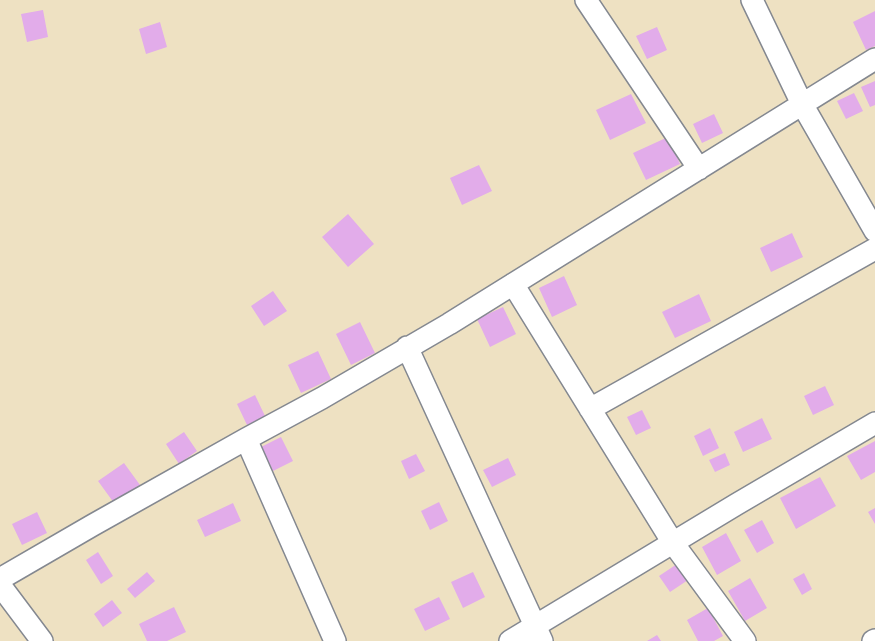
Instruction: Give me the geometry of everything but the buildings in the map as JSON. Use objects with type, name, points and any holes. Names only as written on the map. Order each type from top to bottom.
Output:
[{"type":"street","points":[[586,0],[699,169]]},
{"type":"street","points":[[752,0],[802,104],[875,232]]},
{"type":"street","points":[[0,579],[101,520],[322,398],[449,324],[875,59]]},
{"type":"street","points":[[590,409],[875,249]]},
{"type":"street","points":[[513,284],[672,543],[745,641]]},
{"type":"street","points":[[407,347],[539,633]]},
{"type":"street","points":[[510,641],[539,633],[672,543],[875,423]]},
{"type":"street","points":[[246,439],[335,641]]},
{"type":"street","points":[[0,585],[42,641]]}]
